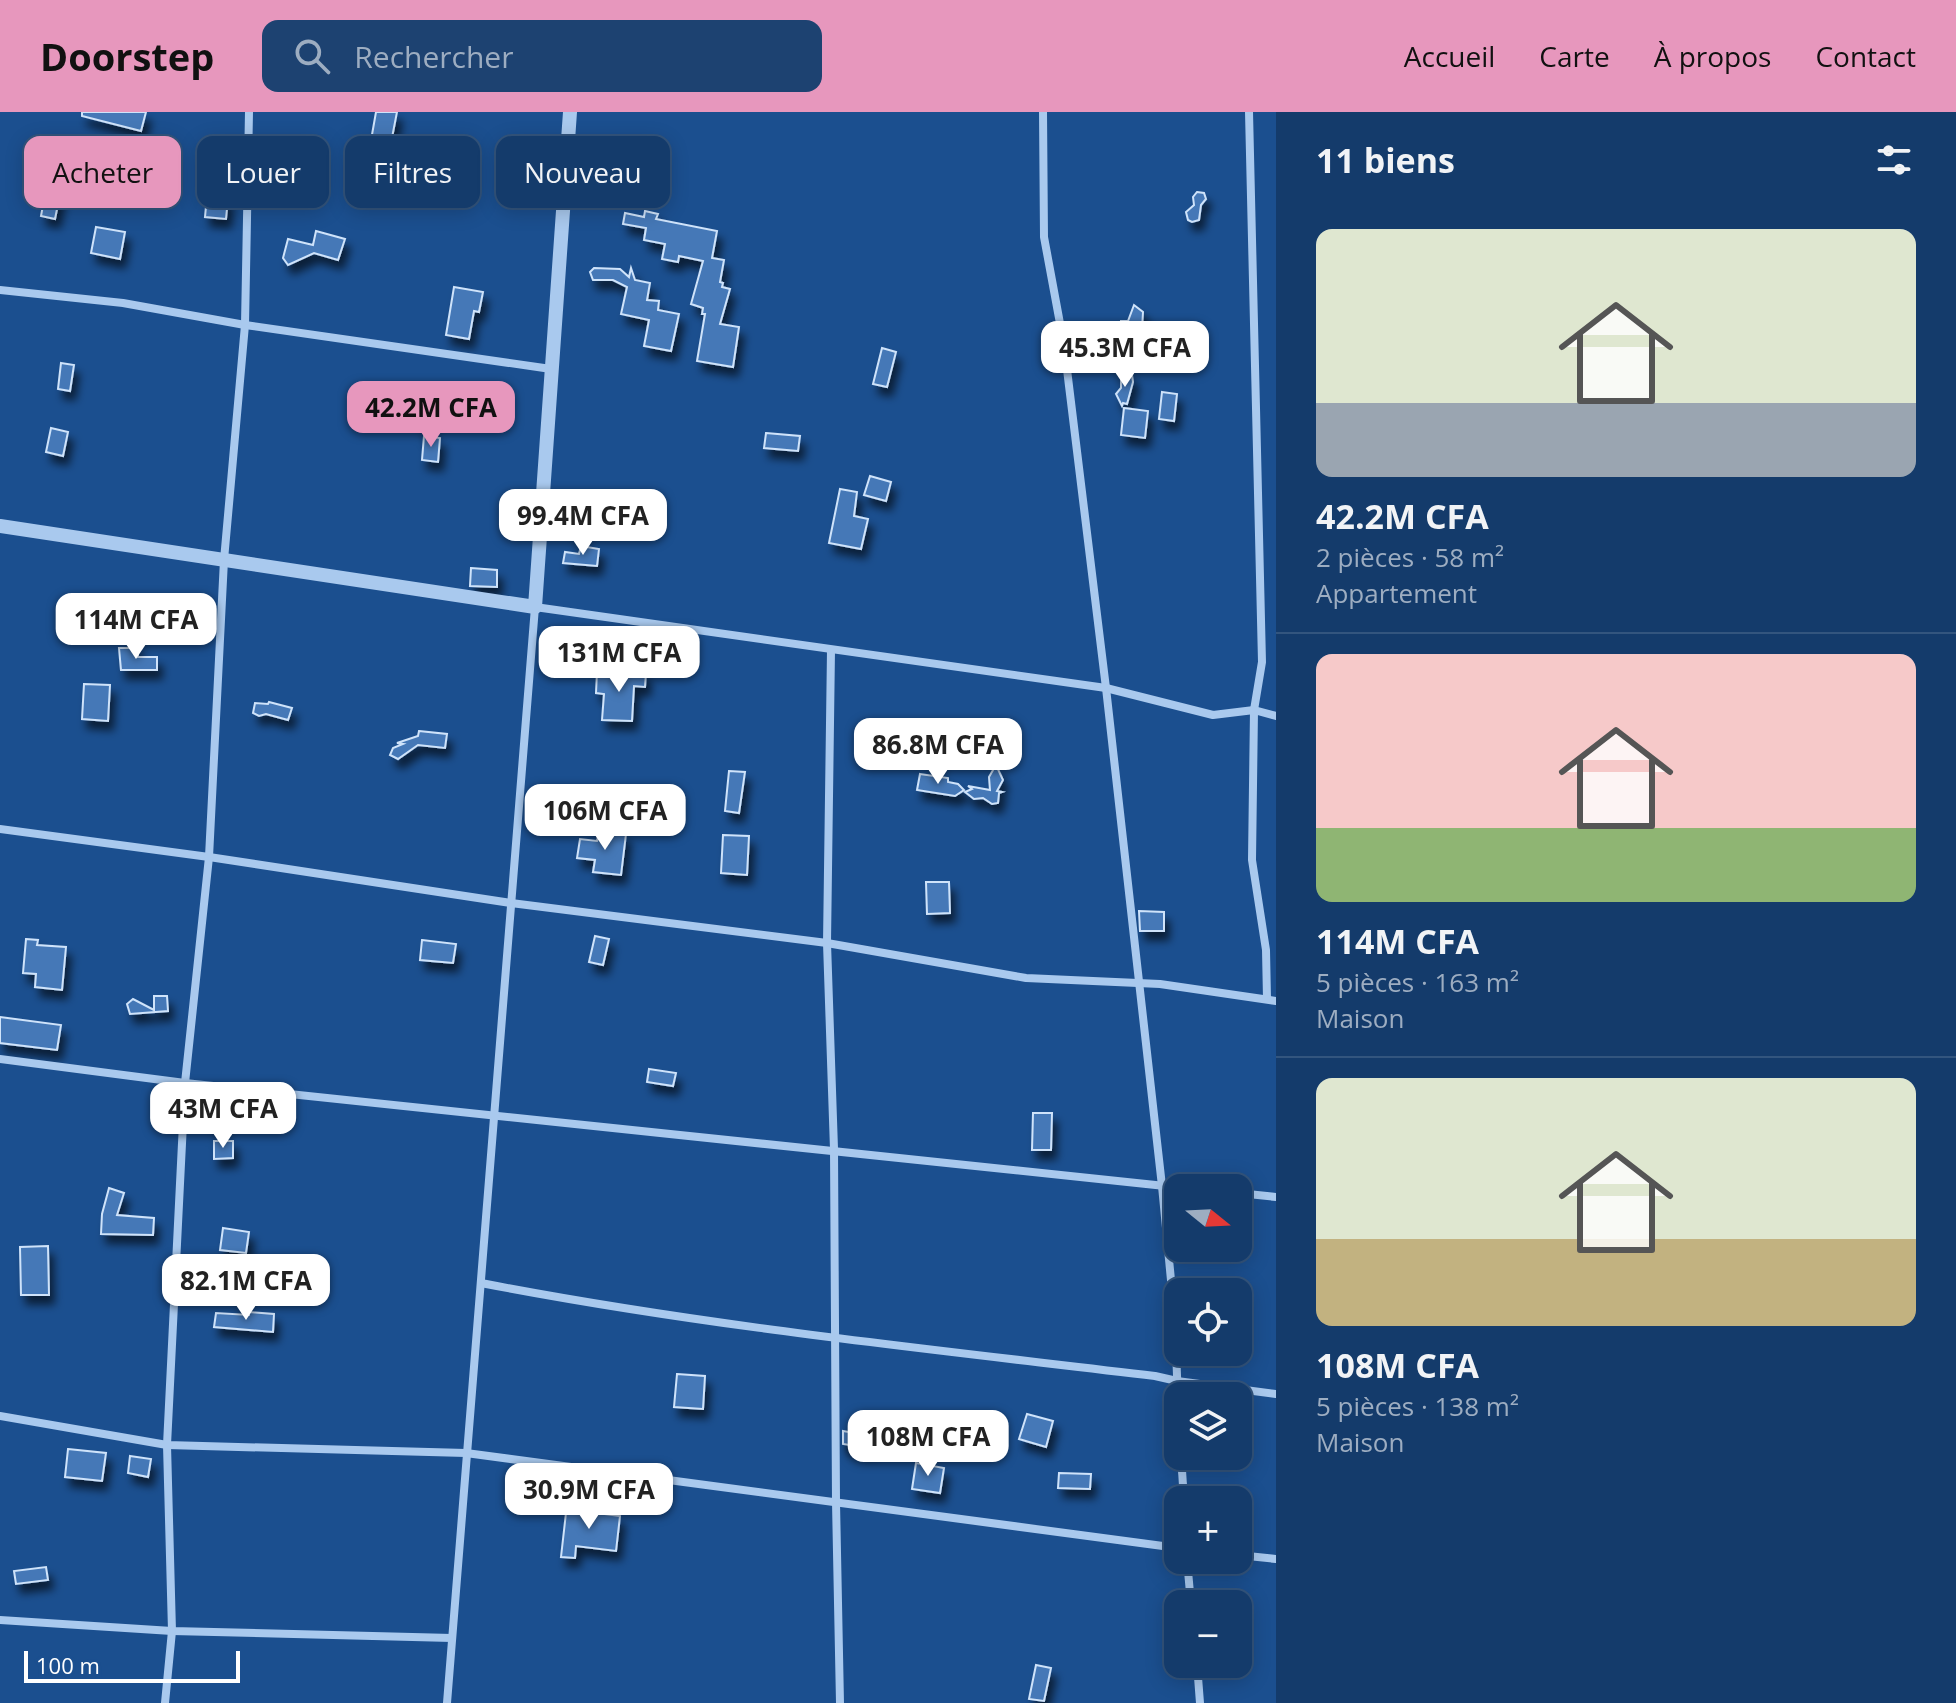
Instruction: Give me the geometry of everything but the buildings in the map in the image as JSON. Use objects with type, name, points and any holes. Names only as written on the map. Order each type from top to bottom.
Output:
[{"type":"street","points":[[165,1703],[172,1631],[167,1445],[185,1083],[209,857],[224,560],[245,325],[249,112]]},
{"type":"street","points":[[447,1703],[535,607],[570,112]]},
{"type":"street","points":[[1043,112],[1044,237],[1064,345],[1106,688],[1162,1186],[1175,1322],[1177,1381]]},
{"type":"street","points":[[0,829],[511,903],[827,943],[1026,978],[1160,984],[1272,1000],[1252,860],[1254,710],[1262,662],[1249,112]]},
{"type":"street","points":[[0,290],[123,303],[245,325],[551,369]]},
{"type":"street","points":[[0,526],[535,607],[1106,688],[1213,715],[1254,710],[1276,716]]},
{"type":"street","points":[[831,650],[827,943],[834,1149],[840,1703]]},
{"type":"street","points":[[0,1059],[185,1083],[834,1149],[1162,1186]]},
{"type":"street","points":[[1252,1194],[1276,1197]]},
{"type":"street","points":[[481,1283],[595,1306],[1276,1394]]},
{"type":"street","points":[[0,1416],[167,1445],[466,1453],[1164,1546]]},
{"type":"street","points":[[1252,1556],[1276,1559]]},
{"type":"street","points":[[0,1620],[172,1631],[452,1638]]},
{"type":"street","points":[[1198,1678],[1200,1703]]}]
